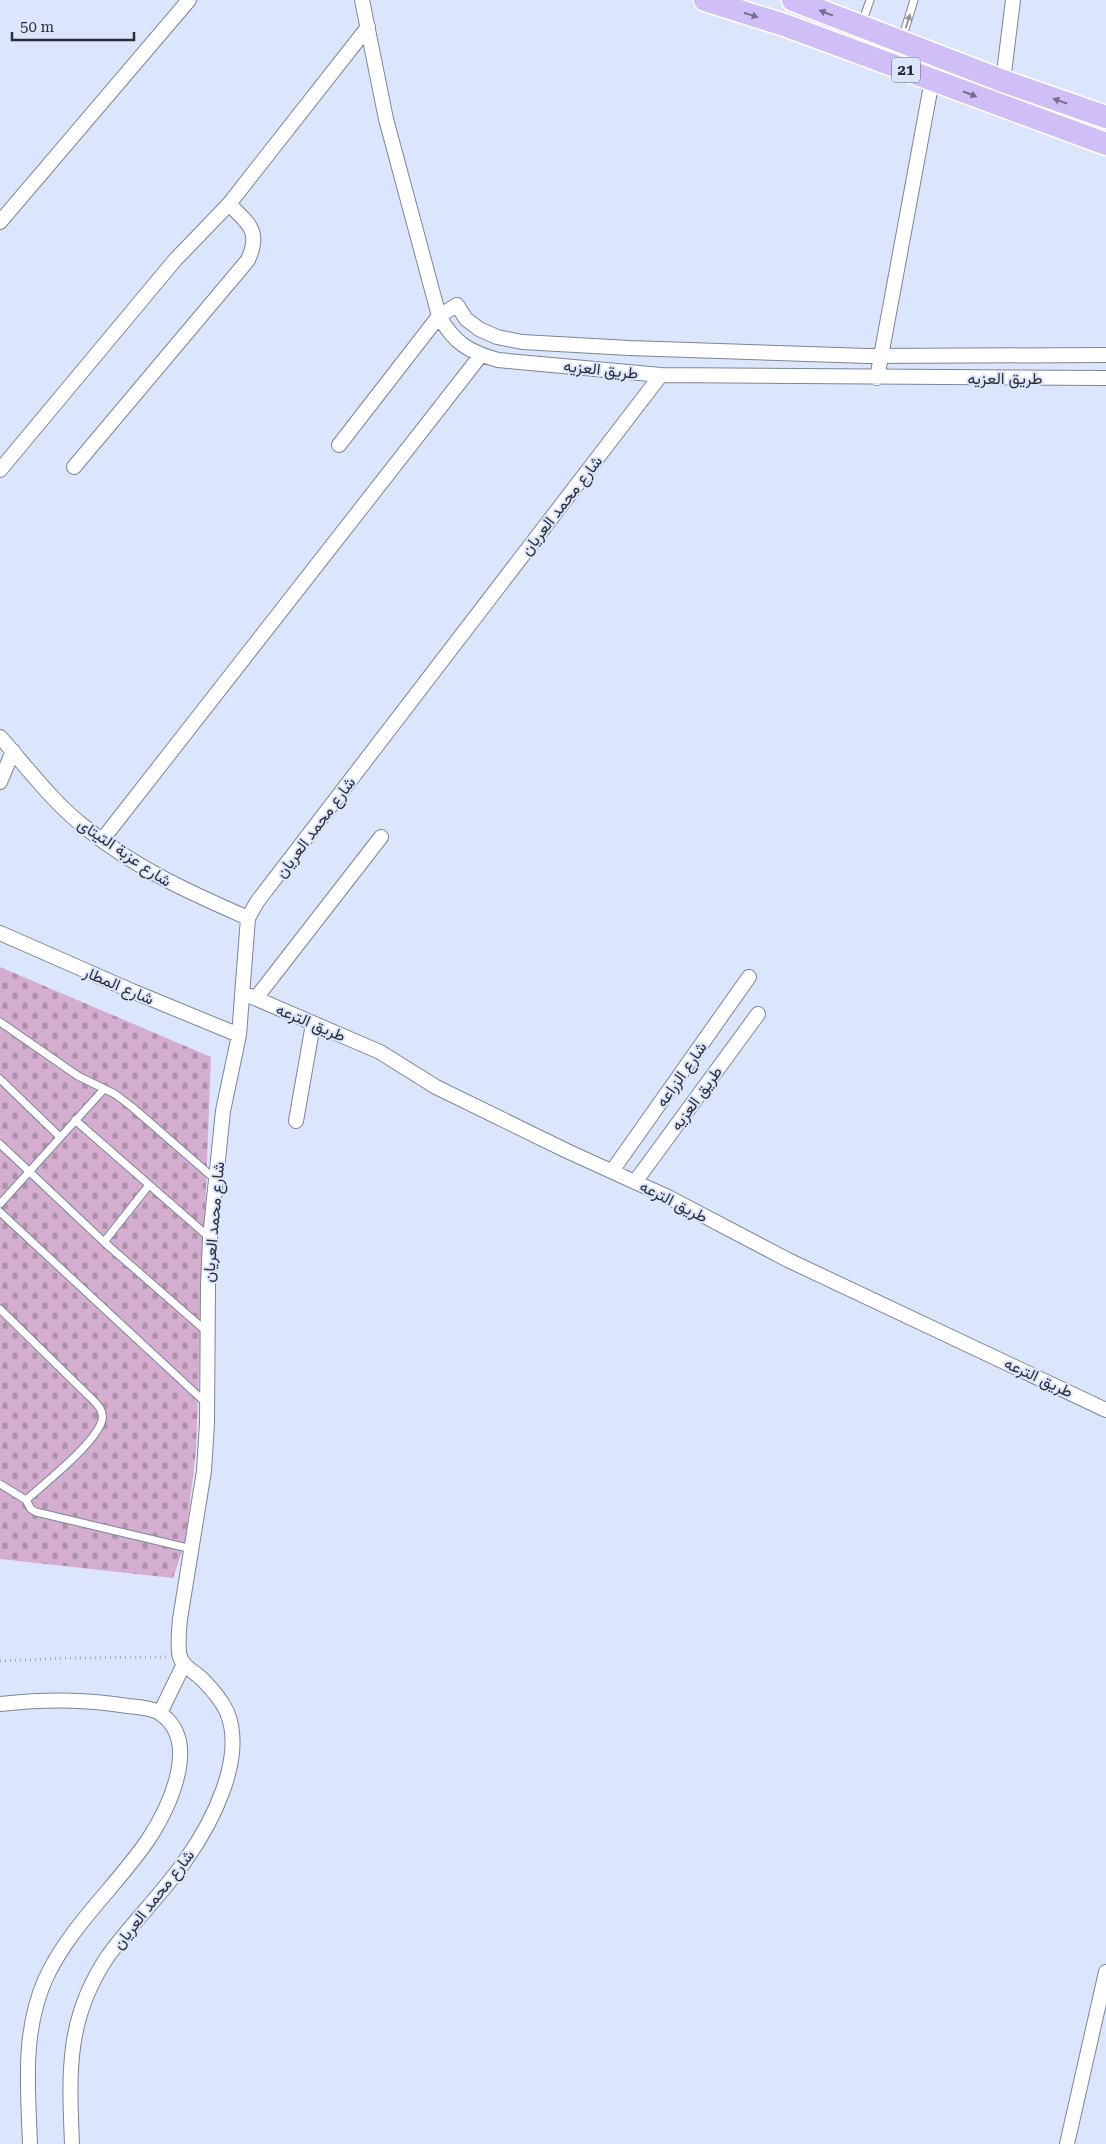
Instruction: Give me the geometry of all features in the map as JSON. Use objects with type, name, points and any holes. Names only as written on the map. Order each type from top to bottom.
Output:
[{"type":"highway","name":"21","points":[[705,0],[787,26],[1106,144]]},
{"type":"highway","name":"21","points":[[796,0],[1003,81],[1106,117]]},
{"type":"street","points":[[0,222],[189,0]]},
{"type":"street","name":"طريق العزيه","points":[[362,0],[386,119],[438,316],[446,330],[462,346],[481,355],[498,360],[661,375],[877,378],[1106,378]]},
{"type":"street","points":[[1003,81],[1013,0]]},
{"type":"street","points":[[0,470],[176,260],[229,204],[368,26]]},
{"type":"street","points":[[877,378],[932,80]]},
{"type":"street","points":[[74,468],[248,260],[253,250],[254,237],[251,226],[229,204]]},
{"type":"street","name":"طريق العزيه","points":[[438,316],[457,305],[466,319],[479,329],[497,337],[522,342],[648,349],[881,356],[1106,355]]},
{"type":"street","points":[[339,445],[438,316]]},
{"type":"street","points":[[102,840],[481,355]]},
{"type":"street","name":"شارع محمد العريان","points":[[72,2144],[70,2076],[76,2025],[83,2003],[98,1971],[108,1956],[166,1887],[186,1860],[218,1801],[233,1752],[231,1725],[222,1700],[201,1678],[182,1664],[180,1619],[204,1471],[210,1238],[223,1111],[239,1035],[248,918],[257,902],[661,375]]},
{"type":"street","name":"شارع عزبة التيتاى","points":[[0,737],[64,808],[84,827],[150,872],[248,918]]},
{"type":"street","points":[[0,782],[13,751]]},
{"type":"street","points":[[256,998],[381,837]]},
{"type":"street","name":"شارع المطار","points":[[0,933],[132,991],[239,1035]]},
{"type":"street","name":"شارع الزراعه","points":[[612,1171],[749,977]]},
{"type":"street","name":"طريق الترعه","points":[[243,993],[380,1052],[436,1087],[668,1197],[788,1260],[1106,1410]]},
{"type":"street","name":"طريق العزيه","points":[[635,1182],[758,1014]]},
{"type":"street","points":[[296,1121],[313,1024]]},
{"type":"street","points":[[162,1707],[182,1664]]},
{"type":"street","points":[[0,1704],[53,1699],[81,1700],[138,1707],[162,1707]]},
{"type":"street","points":[[30,2144],[26,2072],[28,2046],[31,2024],[45,1980],[60,1952],[78,1927],[149,1838],[170,1796],[178,1771],[182,1753],[179,1736],[162,1707]]},
{"type":"street","points":[[1067,2144],[1106,1972]]},
{"type":"lane","points":[[862,26],[870,0]]},
{"type":"lane","points":[[901,41],[914,0]]},
{"type":"lane","points":[[0,1022],[78,1076],[104,1089],[132,1107],[216,1181]]},
{"type":"lane","points":[[0,1079],[60,1137]]},
{"type":"lane","points":[[0,1204],[104,1089]]},
{"type":"lane","points":[[75,1120],[210,1238]]},
{"type":"lane","points":[[0,1144],[104,1242],[207,1331]]},
{"type":"lane","points":[[104,1242],[149,1185]]},
{"type":"lane","points":[[0,1212],[207,1404]]},
{"type":"lane","points":[[0,1309],[102,1411],[99,1426],[92,1437],[66,1464],[26,1500]]},
{"type":"lane","points":[[0,1484],[26,1500],[31,1509],[36,1512],[192,1549]]},
{"type":"path","points":[[0,1661],[69,1658],[182,1664]]},
{"type":"green space","points":[[0,967],[211,1057],[196,1450],[185,1543],[173,1578],[0,1559]]}]
